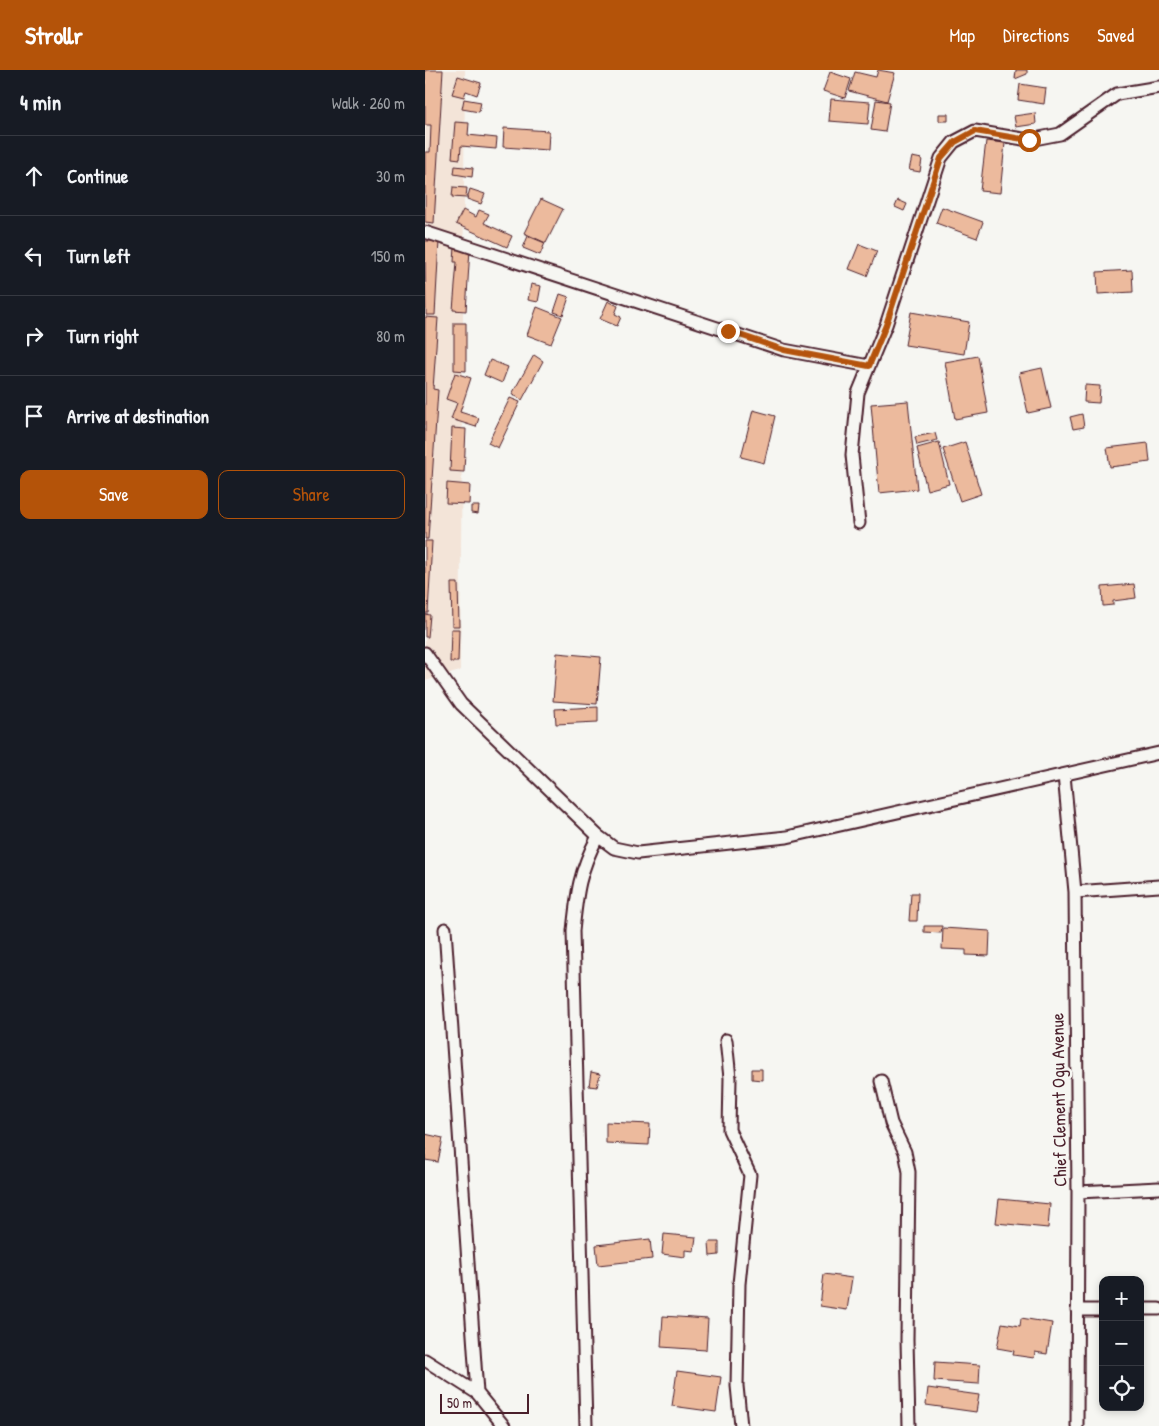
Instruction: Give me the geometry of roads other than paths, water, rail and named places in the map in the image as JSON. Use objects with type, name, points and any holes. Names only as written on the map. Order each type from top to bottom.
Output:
[{"type":"street","points":[[859,523],[852,454],[858,393],[886,325],[941,158],[955,142],[975,131],[1029,140],[1060,134],[1117,94],[1159,87]]},
{"type":"street","points":[[425,232],[784,350],[869,366]]},
{"type":"street","points":[[425,653],[461,704],[598,836],[614,848],[638,853],[787,838],[1159,753]]},
{"type":"street","name":"Chief Clement Ogu Avenue","points":[[1063,775],[1075,892],[1078,1192],[1077,1426]]},
{"type":"street","points":[[586,1426],[573,931],[578,883],[598,836]]},
{"type":"street","points":[[1075,892],[1159,886]]},
{"type":"street","points":[[445,929],[477,1393]]},
{"type":"street","points":[[726,1040],[730,1078],[729,1130],[750,1175],[739,1284],[737,1386],[741,1426]]},
{"type":"street","points":[[881,1081],[891,1123],[905,1152],[909,1172],[907,1340],[909,1426]]},
{"type":"street","points":[[1078,1192],[1159,1188]]},
{"type":"street","points":[[1144,1309],[1159,1309]]},
{"type":"street","points":[[1077,1310],[1099,1310]]},
{"type":"street","points":[[425,1360],[477,1393],[504,1426]]}]
